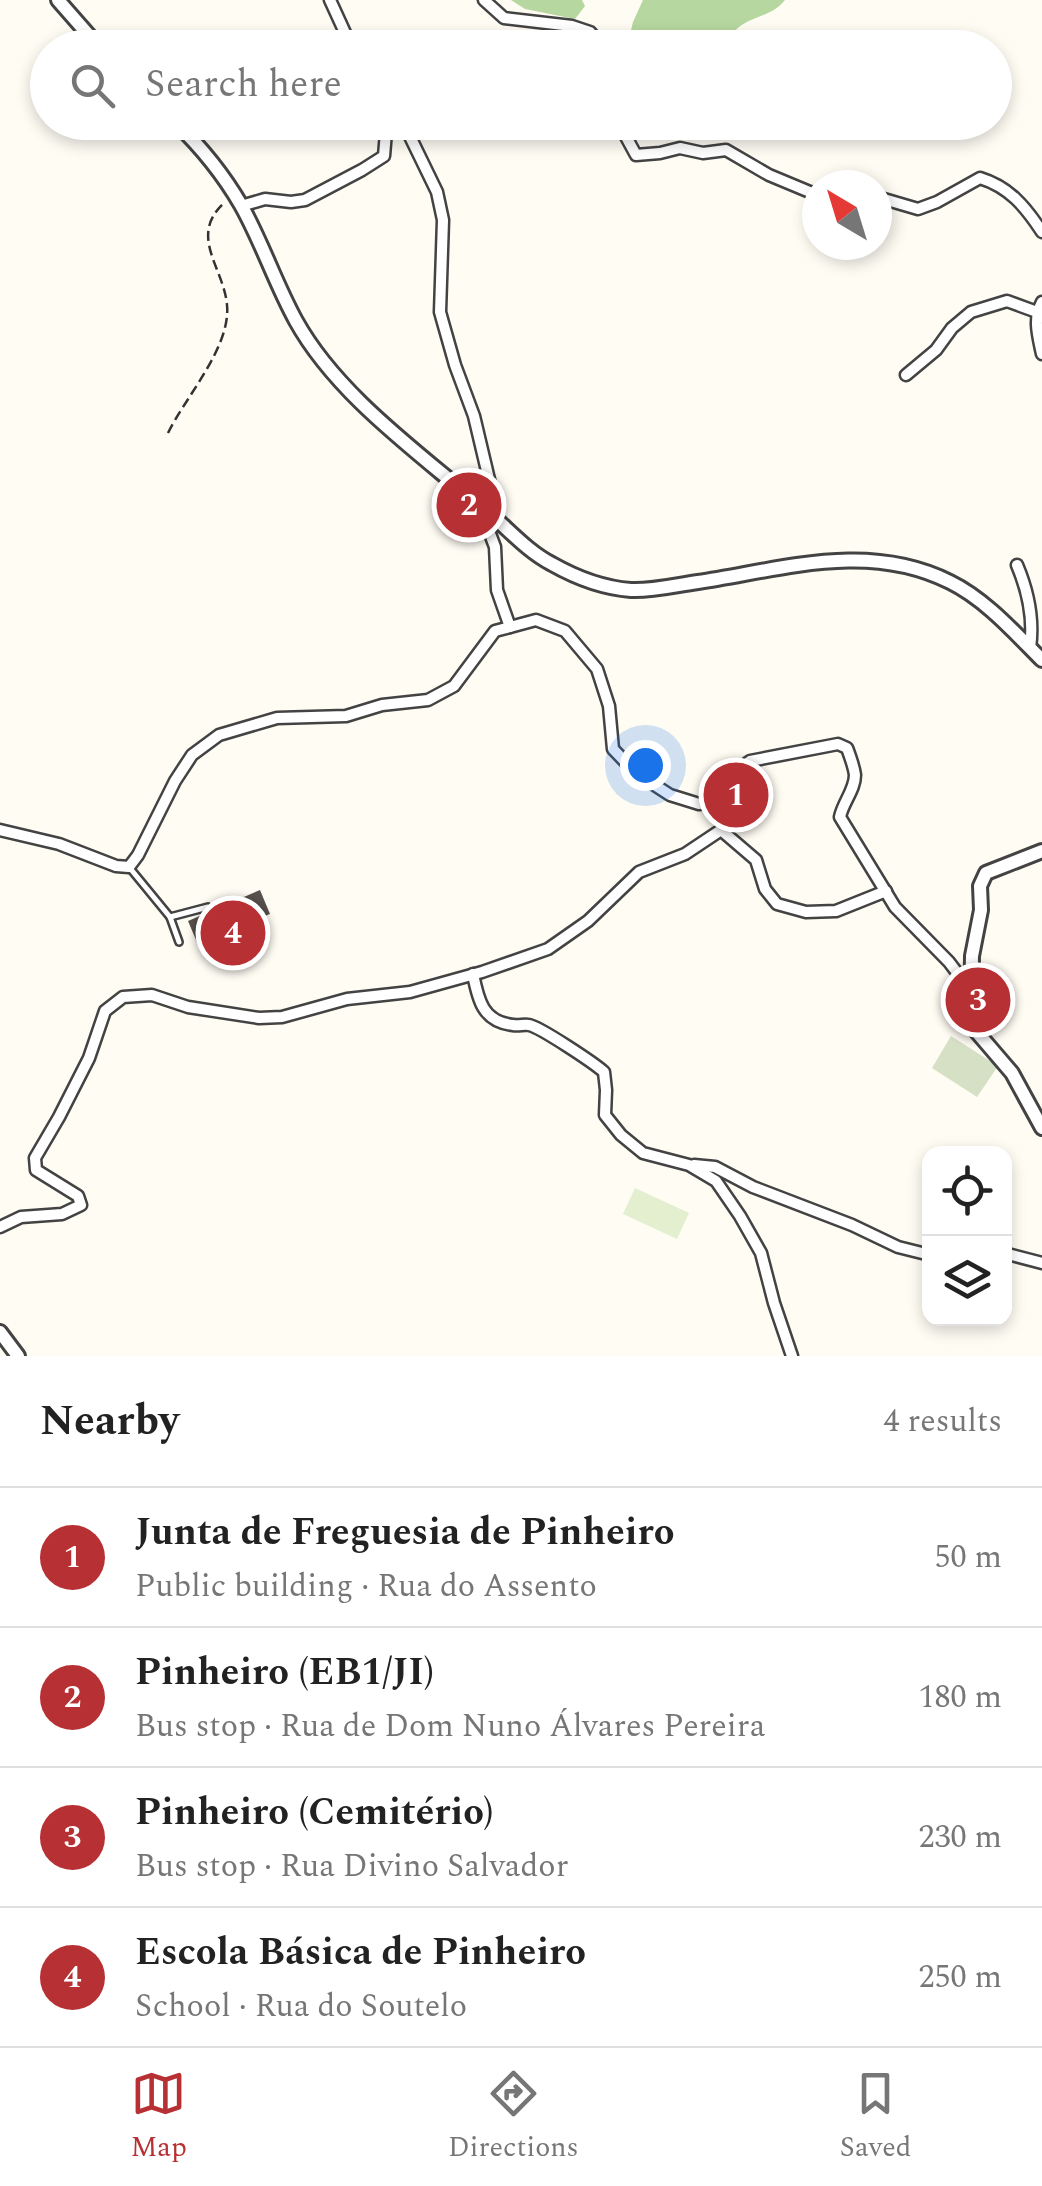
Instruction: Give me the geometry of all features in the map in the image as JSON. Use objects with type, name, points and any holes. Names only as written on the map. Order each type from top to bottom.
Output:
[{"type":"street","points":[[58,0],[84,30]]},
{"type":"street","points":[[330,0],[344,30]]},
{"type":"street","points":[[484,0],[504,18],[584,30]]},
{"type":"street","points":[[194,140],[238,200],[296,321],[327,368],[529,550],[554,566],[598,583],[632,590],[845,559],[907,566],[970,594],[1042,660]]},
{"type":"street","points":[[238,200],[305,200],[384,156],[385,140]]},
{"type":"street","points":[[412,140],[438,192],[443,220],[440,312],[474,416],[492,492],[491,506],[483,515],[495,547],[497,590],[510,627]]},
{"type":"street","points":[[628,140],[636,155],[680,148],[703,153],[726,150],[802,189]]},
{"type":"street","points":[[892,201],[918,209],[980,178],[999,184],[1025,206],[1042,232]]},
{"type":"street","points":[[906,375],[971,312],[1008,301],[1040,307],[1037,330],[1042,354]]},
{"type":"street","points":[[1018,566],[1028,590],[1030,648]]},
{"type":"street","points":[[0,830],[129,867],[192,755],[219,735],[277,718],[346,716],[382,705],[428,700],[454,686],[495,631],[536,620],[565,631],[597,669],[609,706],[613,749],[636,774],[670,795],[700,804],[712,802],[736,771],[750,761],[838,744],[848,748],[855,775],[840,817],[896,907],[971,991]]},
{"type":"street","points":[[0,1227],[22,1217],[62,1214],[80,1205],[78,1196],[36,1170],[35,1158],[88,1058],[105,1011],[123,998],[152,995],[188,1006],[259,1018],[282,1017],[347,1000],[410,992],[548,949],[588,922],[639,872],[686,854],[721,830],[729,813],[717,794]]},
{"type":"street","points":[[721,830],[756,860],[765,889],[778,904],[806,912],[836,911],[886,892]]},
{"type":"street","points":[[1042,851],[986,873],[980,886],[971,991],[976,1031],[1012,1074],[1042,1128]]},
{"type":"street","points":[[473,974],[478,1002],[486,1014],[514,1026],[530,1025],[604,1072],[605,1114],[643,1152],[715,1167],[898,1248],[922,1253]]},
{"type":"street","points":[[690,1164],[716,1181],[760,1253],[792,1356]]},
{"type":"street","points":[[1012,1255],[1042,1263]]},
{"type":"street","points":[[0,1332],[16,1355]]},
{"type":"lane","points":[[129,867],[170,917],[179,942]]},
{"type":"lane","points":[[170,917],[208,907]]},
{"type":"path","points":[[168,433],[209,365],[225,328],[227,303],[208,248],[208,230],[212,215],[221,204],[238,200]]},
{"type":"green space","points":[[511,0],[582,0],[585,6],[575,19],[525,9]]},
{"type":"green space","points":[[643,0],[785,0],[735,30],[631,30]]},
{"type":"green space","points":[[951,1036],[998,1066],[977,1097],[932,1068]]},
{"type":"green space","points":[[635,1188],[689,1213],[677,1239],[623,1214]]},
{"type":"building","points":[[738,783],[749,792],[736,807],[728,796]]},
{"type":"building","points":[[260,890],[270,914],[257,919],[260,928],[249,933],[246,926],[199,947],[188,921]]},
{"type":"place","name":"Pinheiro (EB1/JI)","points":[[469,505]]},
{"type":"place","name":"Junta de Freguesia de Pinheiro","points":[[736,795]]},
{"type":"place","name":"Escola Básica de Pinheiro","points":[[233,933]]},
{"type":"place","name":"Pinheiro (Cemitério)","points":[[978,1000]]}]
